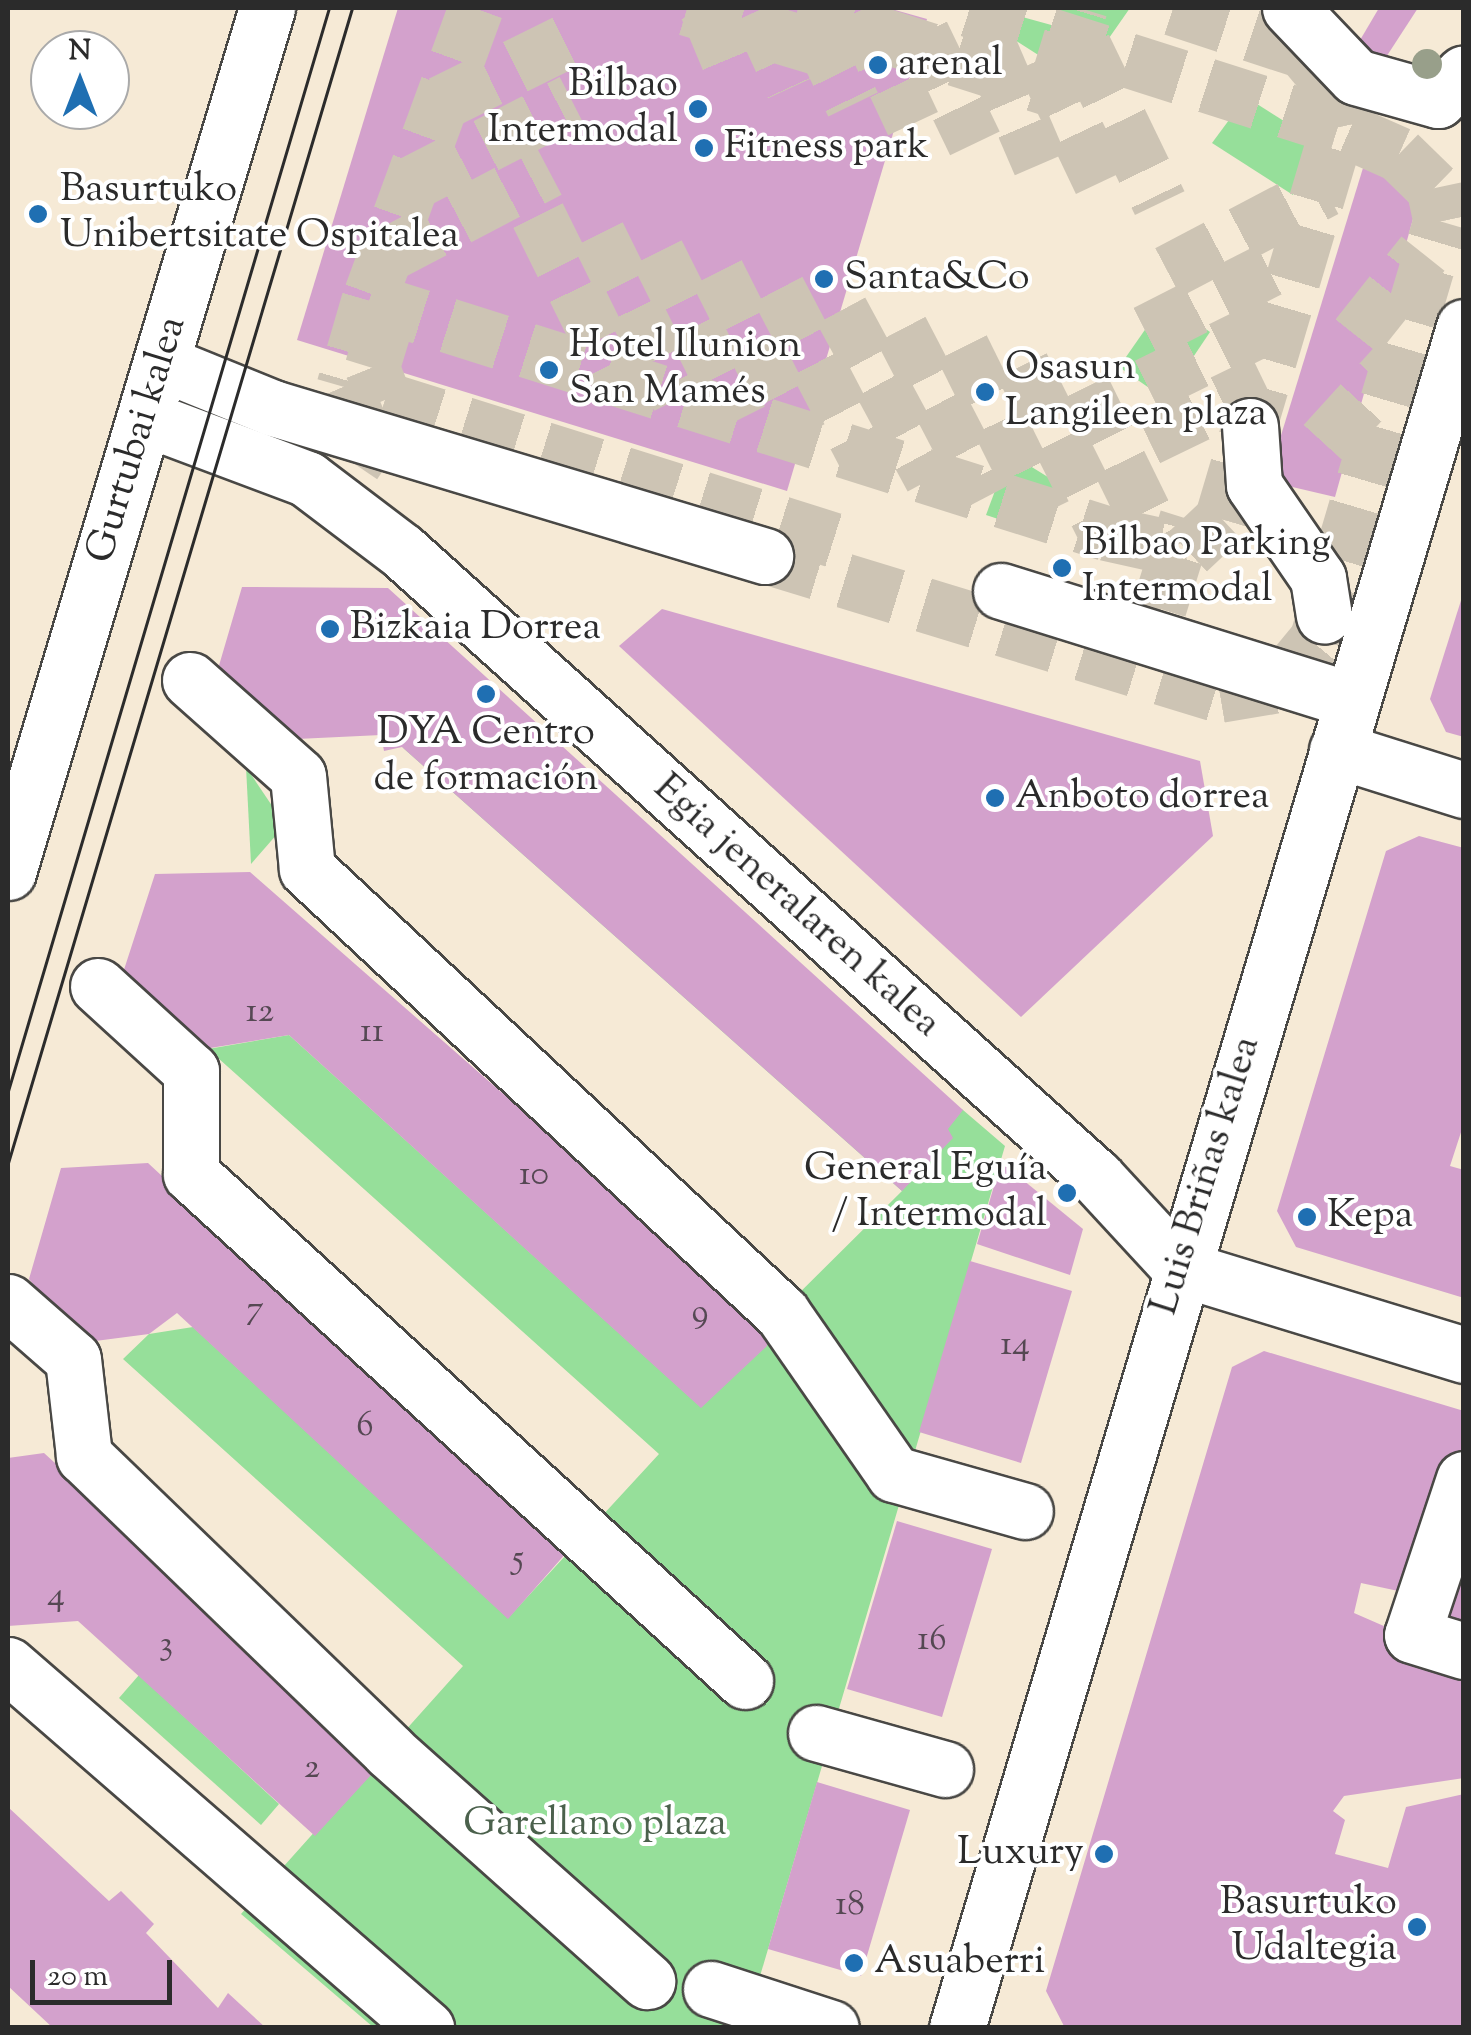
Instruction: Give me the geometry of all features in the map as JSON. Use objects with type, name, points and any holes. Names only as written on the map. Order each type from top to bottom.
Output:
[{"type":"street","name":"Gurtubai kalea","points":[[8,872],[267,8]]},
{"type":"street","points":[[1290,8],[1356,77],[1438,100],[1464,73]]},
{"type":"street","name":"Luis Briñas kalea","points":[[957,2028],[1180,1268],[1464,327]]},
{"type":"street","points":[[162,364],[273,408],[765,556]]},
{"type":"street","name":"Egia jeneralaren kalea","points":[[145,418],[307,479],[402,552],[1097,1178],[1180,1268]]},
{"type":"street","points":[[1250,426],[1254,485],[1318,578],[1324,616]]},
{"type":"street","points":[[1000,591],[1344,725],[1464,790]]},
{"type":"street","points":[[190,680],[298,776],[306,869],[782,1313],[894,1474],[1025,1511]]},
{"type":"street","points":[[98,986],[191,1071],[191,1174],[745,1681]]},
{"type":"street","points":[[1180,1268],[1464,1355]]},
{"type":"street","points":[[8,1302],[73,1359],[84,1456],[389,1751],[646,1981]]},
{"type":"street","points":[[1464,1479],[1412,1635],[1464,1651]]},
{"type":"street","points":[[8,1666],[426,2028]]},
{"type":"street","points":[[816,1733],[945,1769]]},
{"type":"street","points":[[710,1989],[830,2028]]},
{"type":"green space","points":[[989,8],[1055,26],[1060,8],[1130,8],[1079,81],[982,19]]},
{"type":"green space","points":[[1246,97],[1314,140],[1293,195],[1212,143]]},
{"type":"green space","points":[[1165,301],[1210,332],[1165,399],[1119,367]]},
{"type":"green space","points":[[1009,453],[1064,487],[1035,531],[986,515]]},
{"type":"green space","name":"Garellano plaza","points":[[402,747],[963,1110],[1005,1146],[745,2027],[373,2027],[241,1914],[463,1666],[123,1359],[149,1334],[193,1327],[508,1618],[659,1454],[208,1049],[289,1035],[701,1407],[767,1325],[902,1191]]},
{"type":"green space","points":[[246,767],[285,825],[251,864]]},
{"type":"green space","points":[[139,1675],[279,1804],[261,1825],[119,1698]]},
{"type":"building","points":[[398,8],[888,8],[927,19],[787,491],[297,340]]},
{"type":"building","points":[[1379,8],[1418,8],[1379,68],[1353,52]]},
{"type":"building","points":[[1363,168],[1422,187],[1335,497],[1267,481]]},
{"type":"building","points":[[242,587],[388,588],[963,1110],[948,1129],[953,1138],[902,1191],[402,747],[384,751],[381,735],[276,740],[213,686]]},
{"type":"building","points":[[1463,594],[1464,737],[1446,732],[1430,699]]},
{"type":"building","name":"Anboto dorrea","points":[[662,609],[1200,761],[1213,836],[1021,1017],[619,646]]},
{"type":"building","points":[[1419,836],[1464,848],[1464,1123],[1450,1166],[1464,1170],[1464,1298],[1296,1247],[1277,1211],[1386,851]]},
{"type":"building","points":[[250,872],[767,1325],[767,1346],[701,1408],[289,1035],[192,1051],[120,982],[155,874]]},
{"type":"building","points":[[1001,1162],[1083,1229],[1070,1275],[977,1244]]},
{"type":"building","points":[[148,1163],[567,1552],[508,1619],[177,1313],[149,1334],[80,1343],[29,1279],[61,1168]]},
{"type":"building","points":[[970,1261],[1072,1291],[1021,1463],[919,1432]]},
{"type":"building","points":[[1264,1351],[1464,1411],[1464,1446],[1403,1592],[1361,1583],[1354,1613],[1464,1661],[1464,1778],[1344,1796],[1333,1811],[1345,1820],[1335,1854],[1388,1868],[1406,1807],[1464,1794],[1464,2028],[1065,2028],[1046,1991],[1232,1367]]},
{"type":"building","points":[[44,1453],[383,1762],[315,1836],[78,1621],[8,1626],[8,1458]]},
{"type":"building","points":[[897,1521],[992,1549],[942,1717],[847,1689]]},
{"type":"building","points":[[1448,1573],[1464,1577],[1464,1635],[1434,1626]]},
{"type":"building","points":[[817,1782],[910,1810],[861,1976],[768,1949]]},
{"type":"building","points":[[8,1807],[109,1901],[121,1891],[154,1924],[146,1933],[218,2008],[228,1993],[266,2028],[53,2028],[8,1986]]},
{"type":"tunnel","points":[[476,8],[369,300],[1106,533],[1188,551],[1222,519],[1338,127],[1328,80],[1304,51],[1173,8]]},
{"type":"tunnel","points":[[687,8],[837,53]]},
{"type":"tunnel","points":[[707,8],[732,68]]},
{"type":"tunnel","points":[[798,8],[1055,90],[1080,8]]},
{"type":"tunnel","points":[[765,556],[1220,695],[1279,685],[1317,639],[1441,221],[1434,188],[1399,154],[1338,127],[964,8]]},
{"type":"tunnel","points":[[758,10],[793,86]]},
{"type":"tunnel","points":[[860,10],[913,123]]},
{"type":"tunnel","points":[[814,24],[853,104]]},
{"type":"tunnel","points":[[441,103],[589,30]]},
{"type":"tunnel","points":[[922,33],[975,143]]},
{"type":"tunnel","points":[[1084,46],[1160,203]]},
{"type":"tunnel","points":[[991,50],[1040,164]]},
{"type":"tunnel","points":[[1042,58],[1101,182]]},
{"type":"tunnel","points":[[412,183],[572,101]]},
{"type":"tunnel","points":[[385,256],[549,170]]},
{"type":"tunnel","points":[[1168,272],[1326,189]]},
{"type":"tunnel","points":[[538,215],[619,379]]},
{"type":"tunnel","points":[[598,234],[679,398]]},
{"type":"tunnel","points":[[1146,332],[1307,250]]},
{"type":"tunnel","points":[[657,252],[740,418]]},
{"type":"tunnel","points":[[1357,336],[1423,253]]},
{"type":"tunnel","points":[[717,272],[800,436]]},
{"type":"tunnel","points":[[778,289],[866,457]]},
{"type":"tunnel","points":[[369,300],[344,386],[366,438],[393,456]]},
{"type":"tunnel","points":[[841,310],[932,478]]},
{"type":"tunnel","points":[[1147,385],[1285,317]]},
{"type":"tunnel","points":[[901,329],[988,496]]},
{"type":"tunnel","points":[[383,332],[372,367],[385,399],[835,540]]},
{"type":"tunnel","points":[[962,347],[1044,513]]},
{"type":"tunnel","points":[[1022,365],[1106,533]]},
{"type":"tunnel","points":[[1324,443],[1395,365]]},
{"type":"tunnel","points":[[1148,438],[1264,382]]},
{"type":"tunnel","points":[[1083,388],[1163,551]]},
{"type":"tunnel","points":[[1096,645],[1128,644],[1159,608],[1187,518]]},
{"type":"tram line","points":[[8,1091],[329,8]]},
{"type":"tram line","points":[[8,1163],[352,8]]},
{"type":"place","name":"arenal","points":[[878,65]]},
{"type":"place","name":"Bilbao Intermodal","points":[[698,109]]},
{"type":"place","name":"Fitness park","points":[[704,148]]},
{"type":"place","name":"Basurtuko Unibertsitate Ospitalea","points":[[38,214]]},
{"type":"place","name":"Santa&Co","points":[[824,279]]},
{"type":"place","name":"Hotel Ilunion San Mamés","points":[[549,370]]},
{"type":"place","name":"Osasun Langileen plaza","points":[[985,392]]},
{"type":"place","name":"Bilbao Parking Intermodal","points":[[1062,568]]},
{"type":"place","name":"Bizkaia Dorrea","points":[[330,629]]},
{"type":"place","name":"DYA Centro de formación","points":[[486,694]]},
{"type":"place","name":"Anboto dorrea","points":[[995,798]]},
{"type":"place","name":"General Eguía / Intermodal","points":[[1067,1193]]},
{"type":"place","name":"Kepa","points":[[1307,1217]]},
{"type":"place","name":"Luxury","points":[[1104,1854]]},
{"type":"place","name":"Basurtuko Udaltegia","points":[[1417,1927]]},
{"type":"place","name":"Asuaberri","points":[[854,1963]]}]
